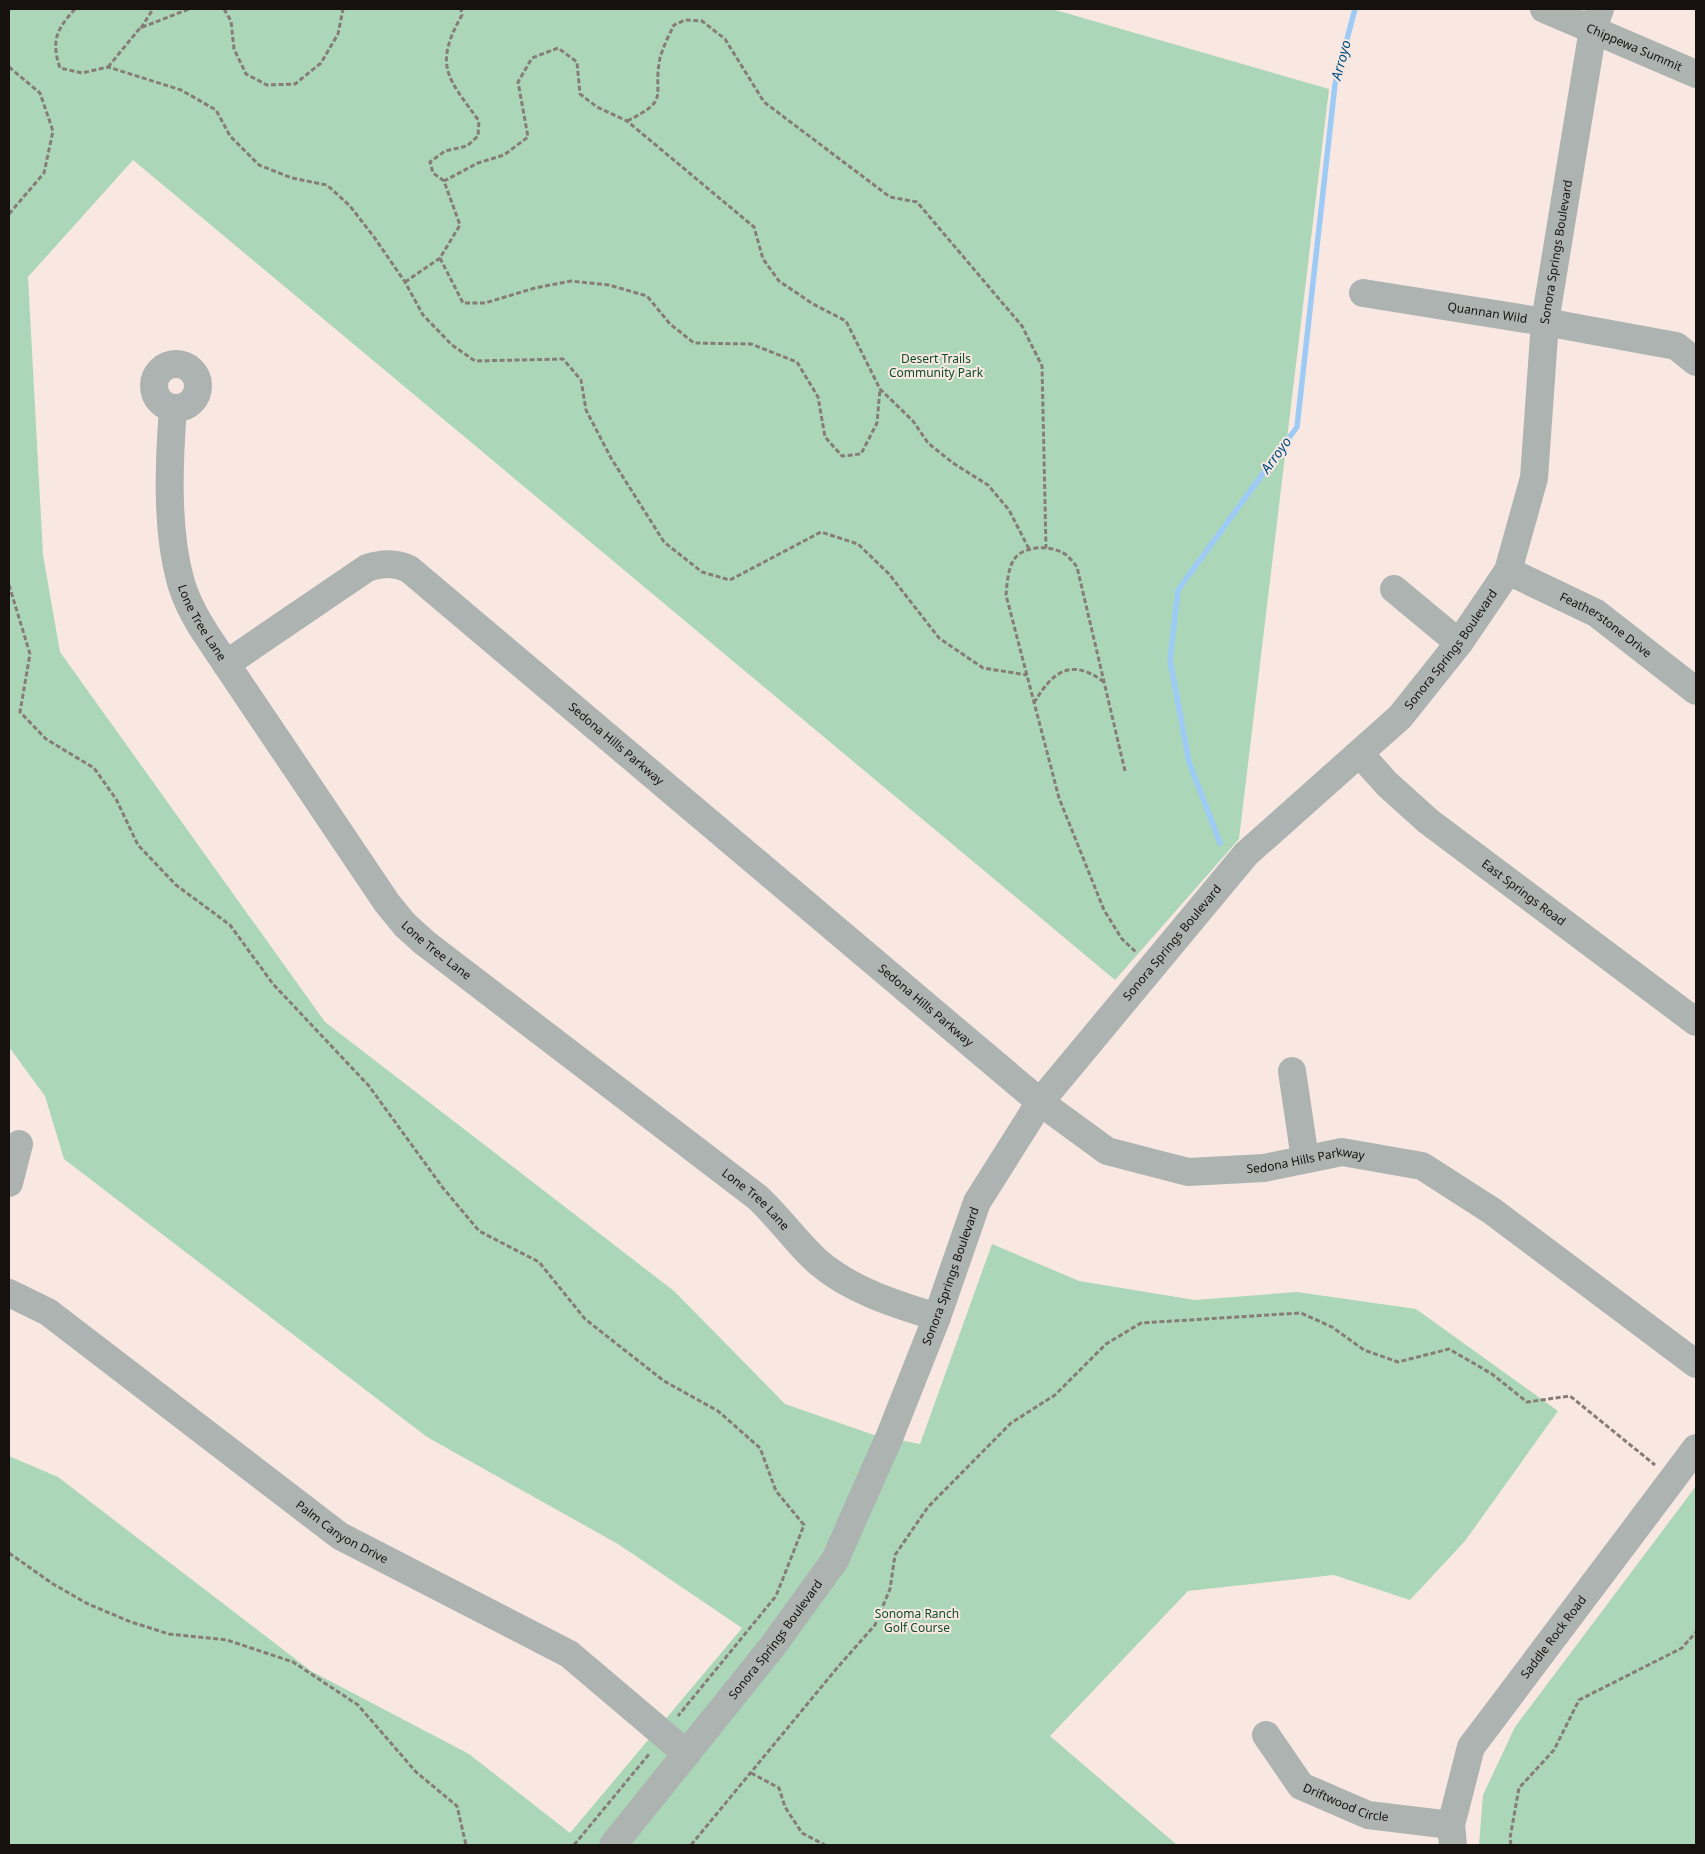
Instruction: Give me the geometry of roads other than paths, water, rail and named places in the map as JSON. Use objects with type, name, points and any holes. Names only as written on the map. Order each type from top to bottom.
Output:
[{"type":"street","name":"Chippewa Summit","points":[[1544,9],[1596,19],[1696,74]]},
{"type":"street","name":"Sonora Springs Boulevard","points":[[613,1845],[772,1647],[835,1560],[889,1438],[937,1317],[977,1202],[1040,1102],[1246,854],[1400,717],[1459,643],[1508,571],[1534,478],[1546,322],[1596,19]]},
{"type":"street","name":"Quannan Wild","points":[[1363,293],[1546,322],[1676,346],[1696,362]]},
{"type":"street","name":"Lone Tree Lane","points":[[173,408],[171,506],[175,559],[180,580],[195,617],[388,903],[415,935],[757,1197],[781,1220],[805,1248],[831,1272],[877,1297],[937,1317]]},
{"type":"street","name":"Sedona Hills Parkway","points":[[226,664],[367,568],[386,563],[401,565],[410,569],[1040,1102],[1107,1151],[1188,1172],[1264,1168],[1342,1152],[1422,1166],[1492,1211],[1696,1364]]},
{"type":"street","name":"Featherstone Drive","points":[[1508,571],[1596,613],[1696,690]]},
{"type":"street","points":[[1394,589],[1459,643]]},
{"type":"street","name":"East Springs Road","points":[[1360,754],[1387,784],[1428,821],[1696,1022]]},
{"type":"street","points":[[1292,1071],[1305,1159]]},
{"type":"street","points":[[9,1183],[19,1144]]},
{"type":"street","name":"Palm Canyon Drive","points":[[9,1294],[48,1312],[340,1536],[569,1654],[687,1754]]},
{"type":"street","name":"Saddle Rock Road","points":[[1452,1835],[1470,1746],[1696,1448]]},
{"type":"street","name":"Driftwood Circle","points":[[1266,1736],[1301,1786],[1368,1815],[1452,1835]]},
{"type":"waterway","name":"Arroyo","points":[[1220,843],[1189,762],[1170,660],[1178,590],[1297,427],[1335,84],[1355,9]]},
{"type":"park label","name":"Desert Trails Community Park","points":[[936,366]]},
{"type":"park label","name":"Sonoma Ranch Golf Course","points":[[917,1621]]}]
